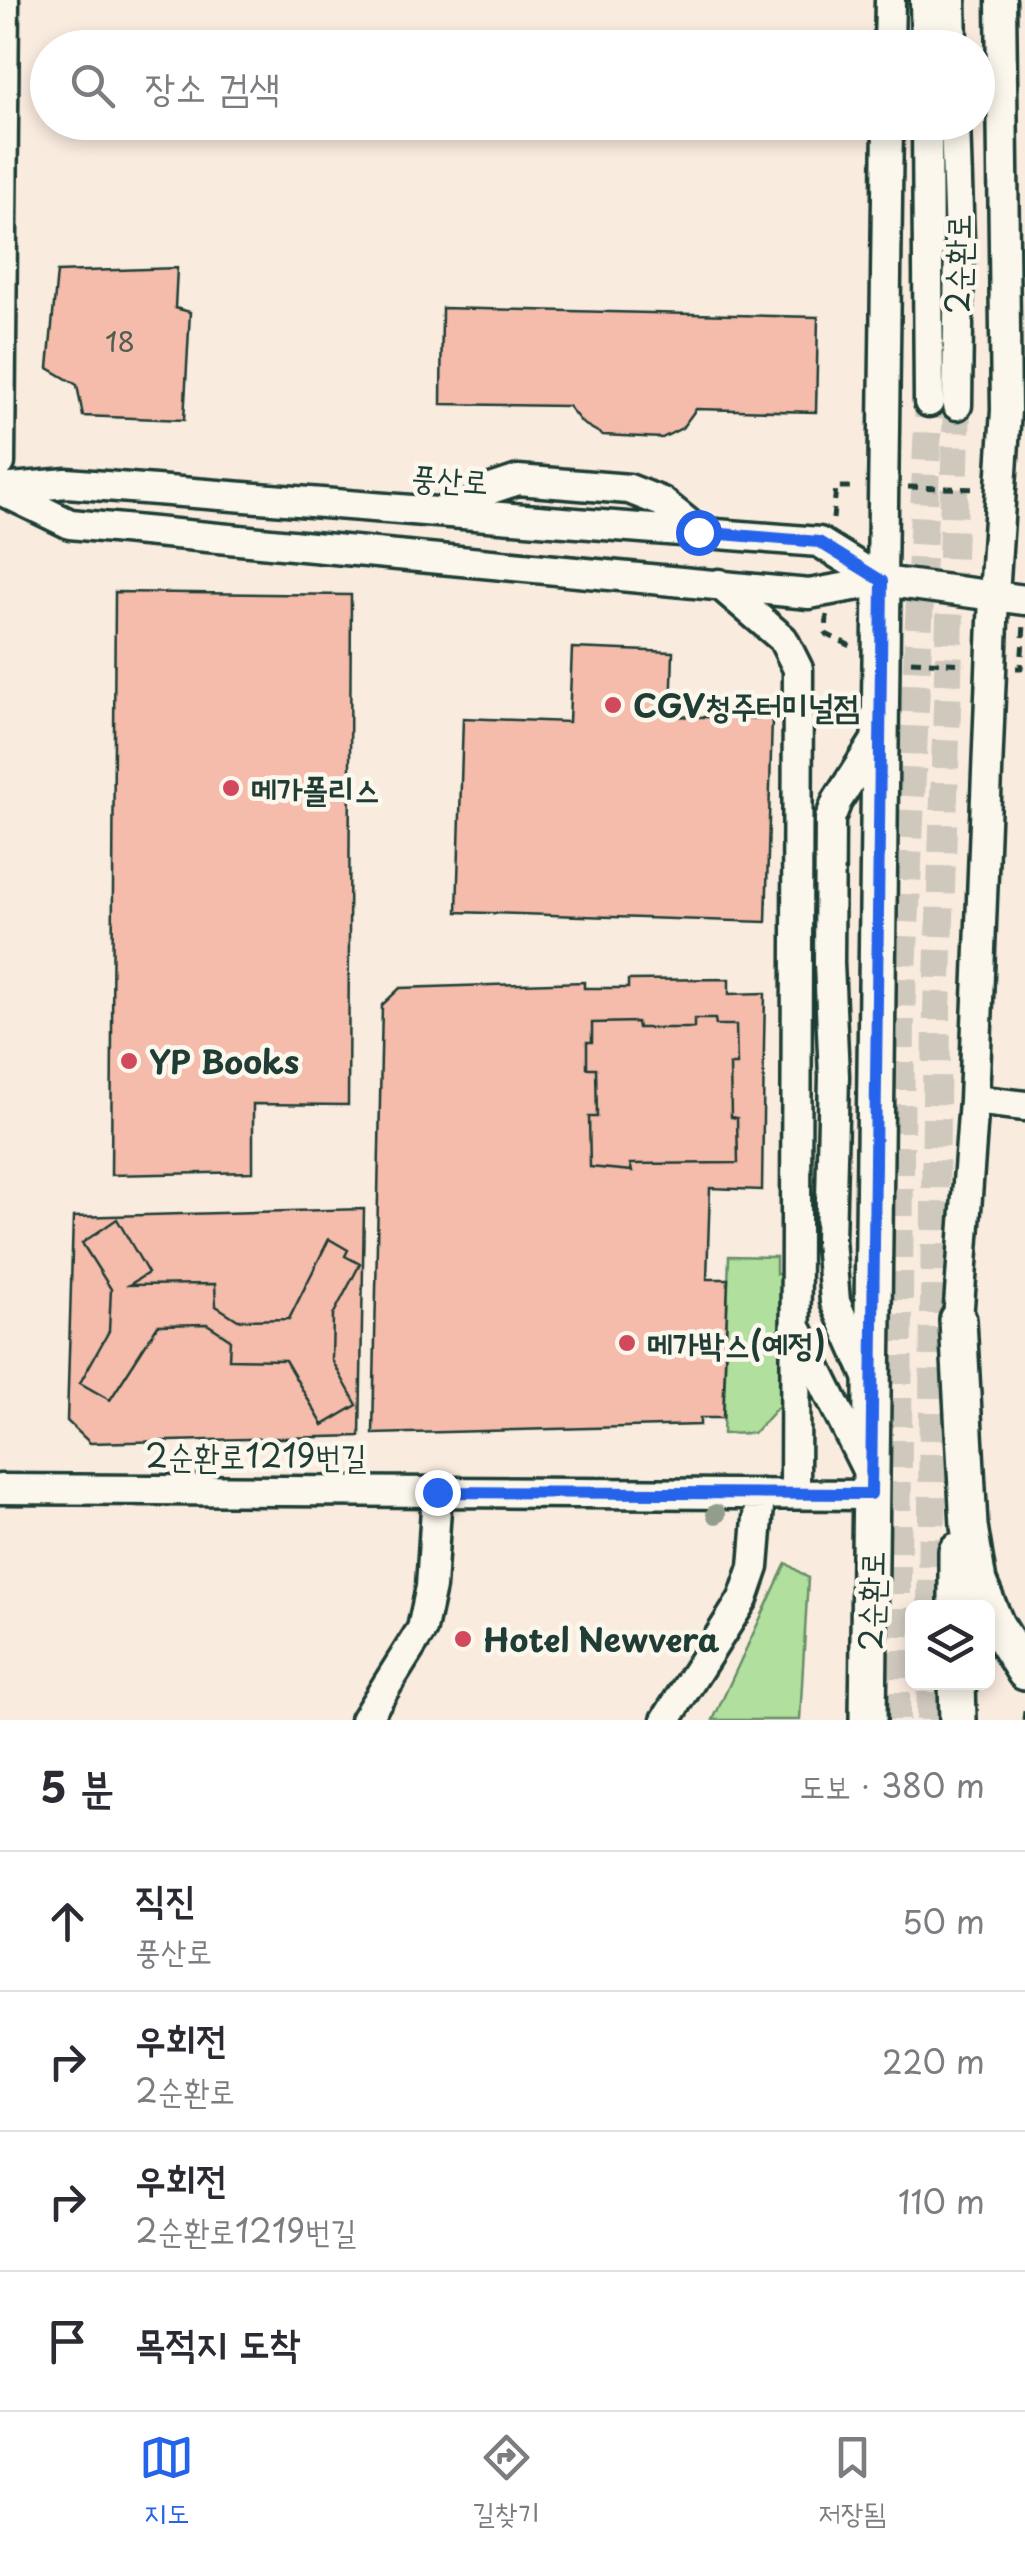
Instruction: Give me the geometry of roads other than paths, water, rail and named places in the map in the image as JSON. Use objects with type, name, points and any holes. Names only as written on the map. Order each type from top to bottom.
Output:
[{"type":"main road","name":"2순환로","points":[[868,1720],[882,581]]},
{"type":"main road","points":[[957,1600],[958,1320]]},
{"type":"main road","points":[[958,1320],[969,1526],[978,1582],[996,1625],[1025,1672]]},
{"type":"main road","points":[[958,1690],[958,1720]]},
{"type":"street","points":[[0,463],[4,0]]},
{"type":"street","points":[[889,30],[890,0]]},
{"type":"street","points":[[925,0],[926,30]]},
{"type":"street","points":[[950,0],[951,30]]},
{"type":"street","points":[[958,1320],[974,1100],[994,596],[1006,410],[1013,140],[1002,0]]},
{"type":"street","points":[[882,581],[888,140]]},
{"type":"street","name":"2순환로","points":[[929,140],[943,403],[959,241],[956,140]]},
{"type":"street","points":[[461,514],[488,490],[518,480],[629,488],[662,502],[698,532]]},
{"type":"street","name":"풍산로","points":[[882,581],[819,542],[67,483],[0,490],[70,524],[810,594],[882,581],[1025,600]]},
{"type":"street","points":[[719,584],[784,639],[798,669],[795,1494]]},
{"type":"street","points":[[872,1386],[834,1302],[830,1240],[834,1076],[828,963],[830,819],[837,801],[881,732]]},
{"type":"street","points":[[974,1100],[1025,1106]]},
{"type":"street","points":[[796,1325],[871,1487]]},
{"type":"street","name":"2순환로1219번길","points":[[0,1488],[795,1494],[871,1487]]},
{"type":"street","points":[[365,1720],[422,1629],[432,1588],[437,1492]]},
{"type":"street","points":[[666,1720],[743,1599],[754,1567],[760,1494]]},
{"type":"tunnel","points":[[896,1720],[901,1017],[929,402]]},
{"type":"tunnel","points":[[931,1600],[937,1010],[957,405]]},
{"type":"tunnel","points":[[930,1720],[931,1690]]},
{"type":"place","name":"CGV청주터미널점","points":[[613,705]]},
{"type":"place","name":"메가폴리스","points":[[231,788]]},
{"type":"place","name":"YP Books","points":[[129,1061]]},
{"type":"place","name":"메가박스(예정)","points":[[627,1343]]},
{"type":"place","name":"Hotel Newvera","points":[[463,1639]]}]
